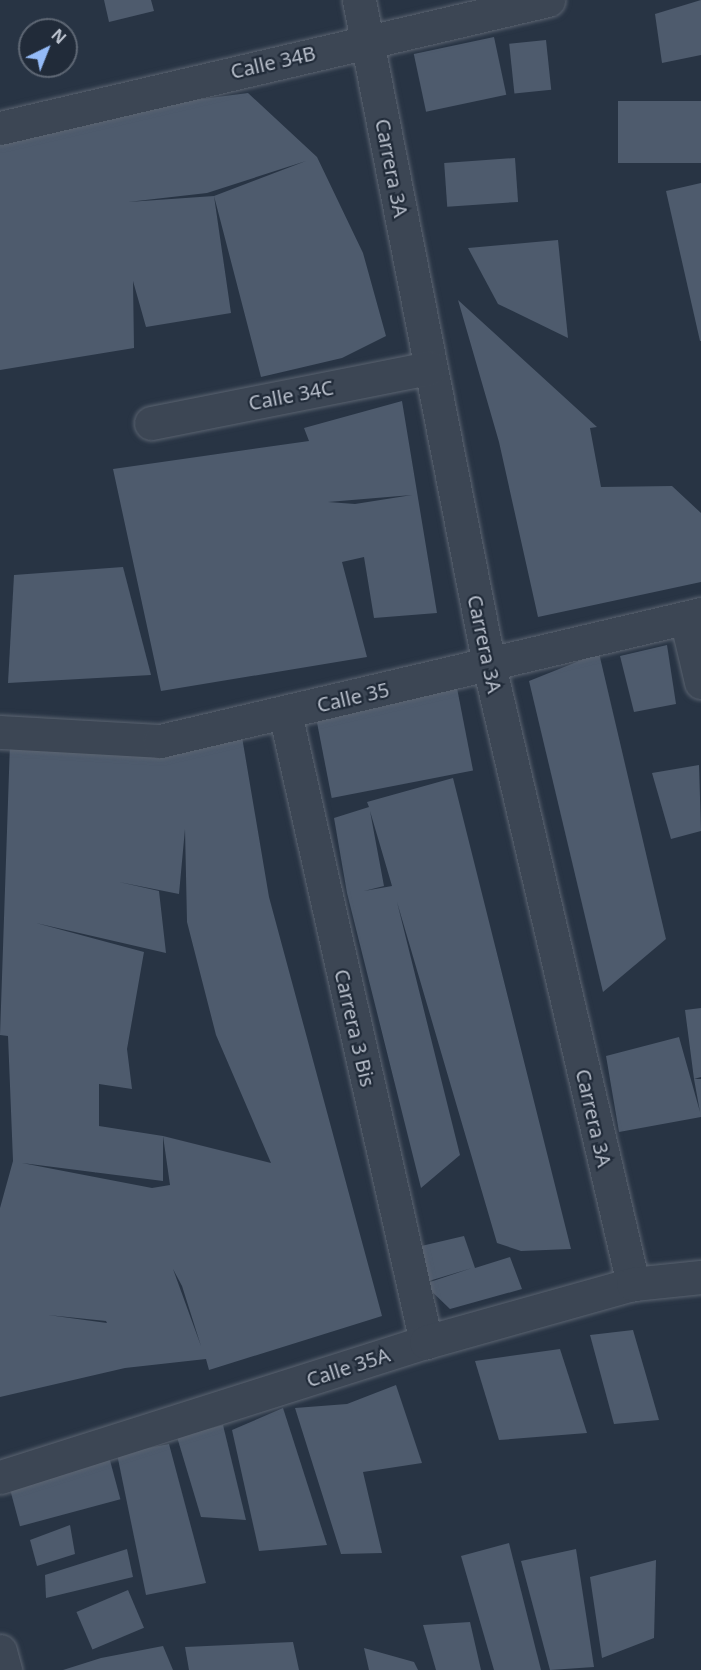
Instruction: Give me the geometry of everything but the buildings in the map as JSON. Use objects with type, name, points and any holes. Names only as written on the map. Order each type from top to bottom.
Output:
[{"type":"street","name":"Carrera 3A","points":[[359,0],[489,665],[633,1284]]},
{"type":"street","name":"Calle 34B","points":[[0,128],[367,40],[548,0]]},
{"type":"street","name":"Calle 34C","points":[[151,423],[430,368]]},
{"type":"street","name":"Calle 35","points":[[0,732],[160,741],[693,616]]},
{"type":"street","points":[[693,616],[701,682]]},
{"type":"street","name":"Carrera 3 Bis","points":[[285,713],[426,1342]]},
{"type":"street","name":"Calle 35A","points":[[0,1477],[426,1342],[633,1284],[701,1277]]},
{"type":"street","points":[[0,1651],[5,1670]]}]
